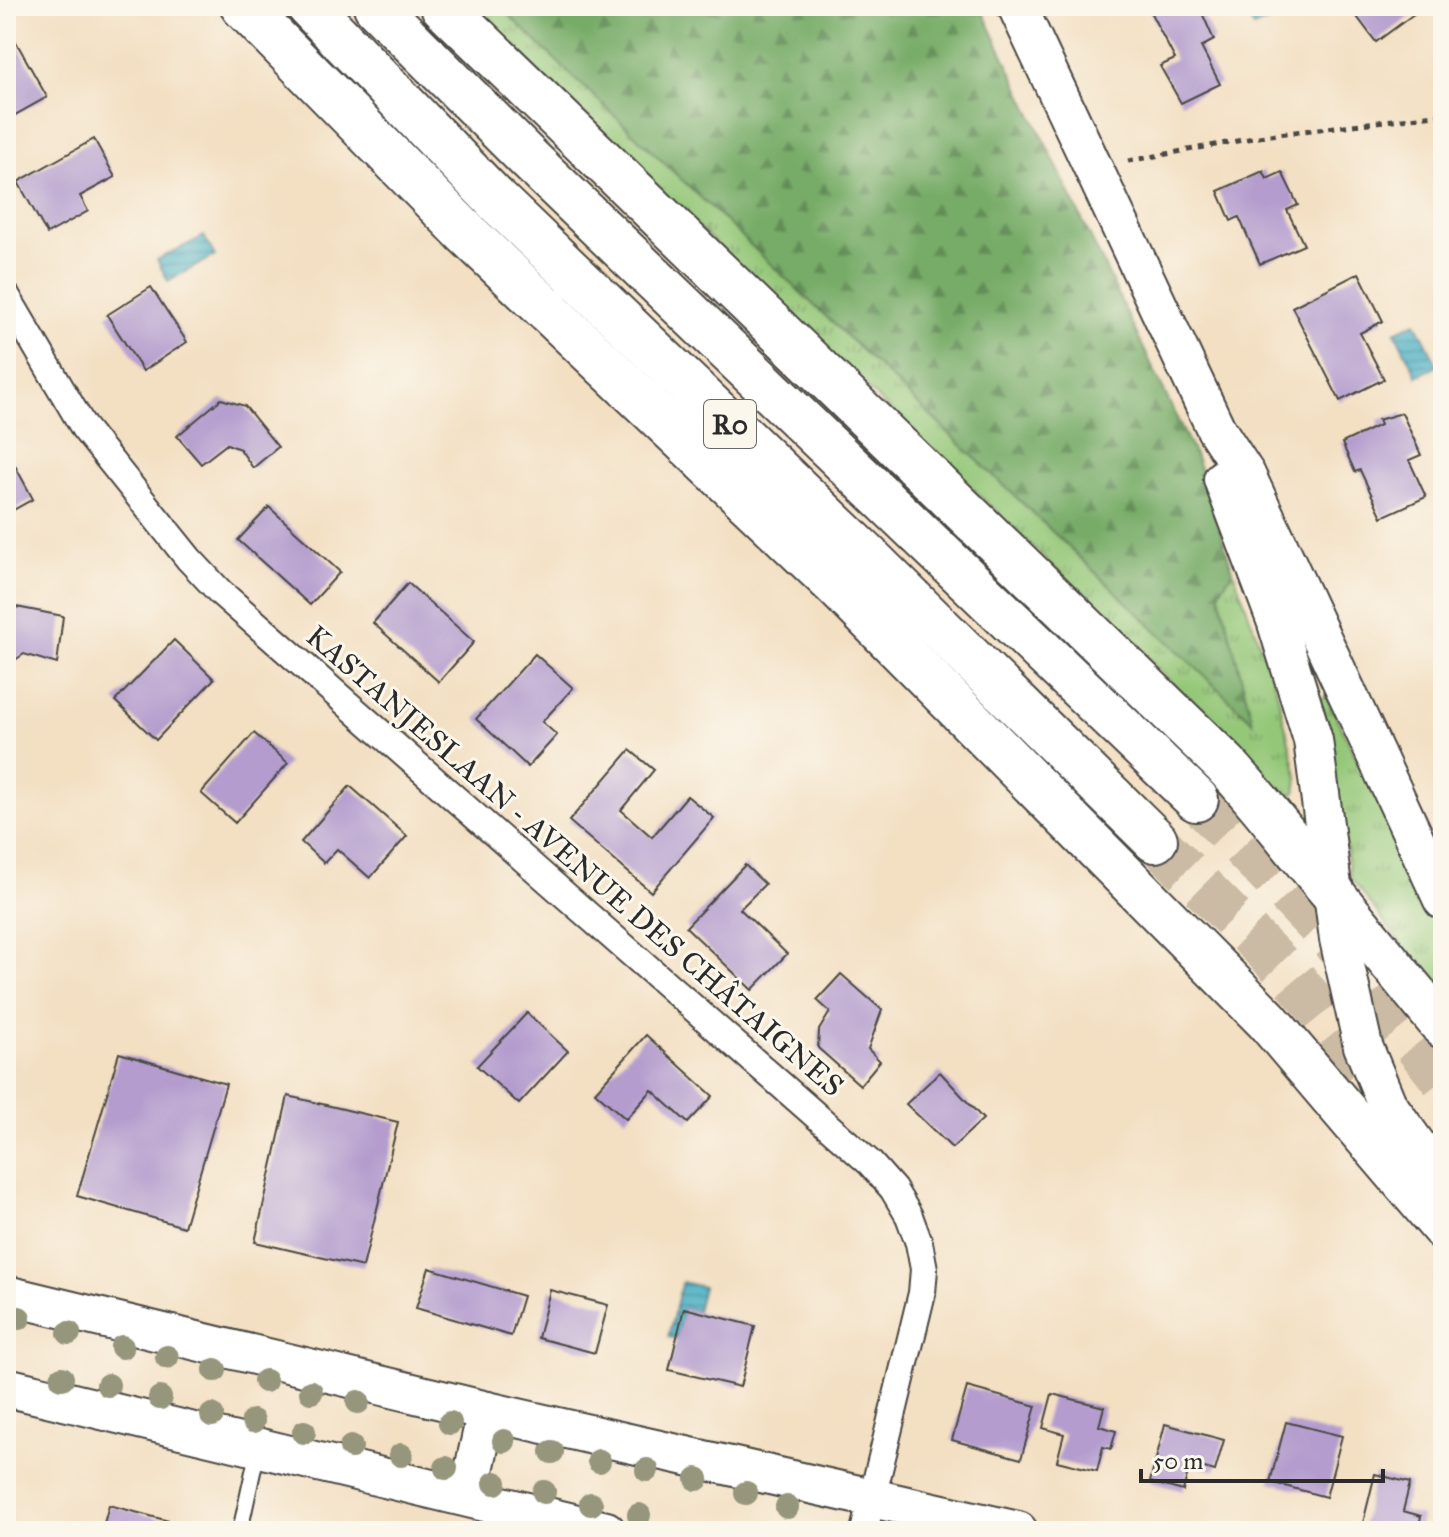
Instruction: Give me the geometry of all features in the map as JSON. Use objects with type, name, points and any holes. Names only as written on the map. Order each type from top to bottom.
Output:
[{"type":"highway","points":[[243,6],[465,232],[837,586],[1267,1020],[1443,1227]]},
{"type":"highway","name":"R0","points":[[309,6],[486,190],[878,565],[1155,840]]},
{"type":"highway","name":"R0","points":[[376,6],[530,160],[1196,799]]},
{"type":"highway","points":[[443,6],[1225,764],[1273,816],[1286,840],[1333,893]]},
{"type":"main road","points":[[1017,6],[1098,172],[1216,429],[1246,475],[1443,900]]},
{"type":"main road","points":[[1216,429],[1224,479],[1276,620],[1313,740],[1344,972],[1363,1046],[1387,1104],[1443,1182]]},
{"type":"main road","points":[[1273,816],[1290,826],[1306,825],[1314,816],[1320,791]]},
{"type":"main road","points":[[1333,893],[1443,1027]]},
{"type":"main road","points":[[6,1295],[487,1411],[868,1513],[1018,1531]]},
{"type":"main road","points":[[6,1387],[606,1531]]},
{"type":"main road","points":[[468,1497],[487,1411]]},
{"type":"street","name":"KASTANJESLAAN - AVENUE DES CHÂTAIGNES","points":[[6,295],[84,428],[189,559],[220,592],[870,1163],[893,1189],[919,1243],[922,1293],[868,1513]]},
{"type":"lane","points":[[240,1531],[258,1447]]},
{"type":"path","points":[[1098,172],[1140,156],[1270,135],[1443,114]]},
{"type":"green space","points":[[467,6],[499,6],[1252,721],[1219,592],[1233,571],[1276,688],[1298,779],[1296,792],[1288,795],[1277,791],[1120,630]]},
{"type":"green space","points":[[499,6],[980,6],[1198,462],[1233,571],[1219,592],[1253,722]]},
{"type":"green space","points":[[1326,696],[1443,938],[1443,999],[1351,878],[1320,699]]},
{"type":"water","points":[[1243,6],[1263,6],[1271,20],[1254,28]]},
{"type":"water","points":[[204,236],[215,256],[168,281],[157,260]]},
{"type":"water","points":[[1416,322],[1438,366],[1417,376],[1395,332]]},
{"type":"water","points":[[682,1282],[703,1287],[697,1311],[684,1308],[677,1339],[668,1337]]},
{"type":"building","points":[[1147,6],[1199,6],[1214,40],[1201,47],[1220,84],[1181,103],[1160,66],[1175,59]]},
{"type":"building","points":[[1349,6],[1420,6],[1422,8],[1376,42]]},
{"type":"building","points":[[6,24],[47,97],[6,120]]},
{"type":"building","points":[[94,139],[115,177],[80,196],[88,211],[47,234],[18,182]]},
{"type":"building","points":[[1263,171],[1267,179],[1282,172],[1298,205],[1287,210],[1304,245],[1260,264],[1239,217],[1231,221],[1218,191]]},
{"type":"building","points":[[1359,273],[1383,321],[1360,333],[1384,379],[1340,401],[1292,307]]},
{"type":"building","points":[[151,287],[187,342],[143,371],[107,315]]},
{"type":"building","points":[[221,399],[245,406],[278,447],[253,468],[240,449],[227,444],[201,464],[177,436]]},
{"type":"building","points":[[1402,413],[1421,455],[1409,460],[1426,497],[1382,517],[1360,470],[1355,472],[1342,443],[1380,425],[1378,420]]},
{"type":"building","points":[[6,449],[33,499],[6,514]]},
{"type":"building","points":[[269,507],[340,572],[310,605],[238,540]]},
{"type":"building","points":[[408,583],[474,642],[439,682],[373,623]]},
{"type":"building","points":[[6,605],[63,616],[57,664],[24,654],[6,666]]},
{"type":"building","points":[[174,640],[214,679],[156,740],[115,701]]},
{"type":"building","points":[[535,654],[573,688],[542,722],[557,735],[528,767],[476,719]]},
{"type":"building","points":[[254,733],[288,763],[235,823],[201,793]]},
{"type":"building","points":[[630,750],[654,770],[621,810],[652,837],[687,796],[714,818],[651,892],[569,821]]},
{"type":"building","points":[[350,786],[407,836],[370,878],[337,849],[324,863],[301,842]]},
{"type":"building","points":[[745,865],[765,884],[740,909],[787,954],[752,990],[686,927]]},
{"type":"building","points":[[841,974],[882,1010],[868,1049],[880,1061],[860,1085],[818,1048],[819,1030],[830,1012],[817,1000]]},
{"type":"building","points":[[527,1013],[568,1051],[519,1104],[477,1066]]},
{"type":"building","points":[[646,1035],[713,1096],[688,1123],[652,1090],[626,1119],[595,1092]]},
{"type":"building","points":[[119,1053],[226,1084],[184,1227],[77,1196]]},
{"type":"building","points":[[940,1072],[983,1119],[952,1148],[906,1104]]},
{"type":"building","points":[[288,1096],[398,1122],[363,1267],[255,1242]]},
{"type":"building","points":[[429,1268],[523,1296],[511,1336],[416,1308]]},
{"type":"building","points":[[550,1290],[608,1305],[595,1353],[538,1338]]},
{"type":"building","points":[[684,1308],[755,1326],[740,1387],[669,1370]]},
{"type":"building","points":[[967,1387],[1036,1406],[1021,1459],[952,1440]]},
{"type":"building","points":[[1052,1394],[1104,1407],[1099,1426],[1116,1431],[1111,1449],[1103,1447],[1097,1471],[1057,1461],[1064,1434],[1043,1428]]},
{"type":"building","points":[[1286,1422],[1342,1436],[1326,1497],[1270,1482]]},
{"type":"building","points":[[1165,1424],[1224,1440],[1215,1471],[1190,1464],[1183,1491],[1150,1482]]},
{"type":"building","points":[[1375,1474],[1410,1483],[1403,1511],[1421,1516],[1418,1531],[1361,1531]]},
{"type":"building","points":[[109,1505],[180,1524],[178,1531],[102,1531]]},
{"type":"tunnel","points":[[1196,799],[1331,939],[1443,1080]]},
{"type":"tunnel","points":[[1155,840],[1295,980],[1378,1082]]}]
